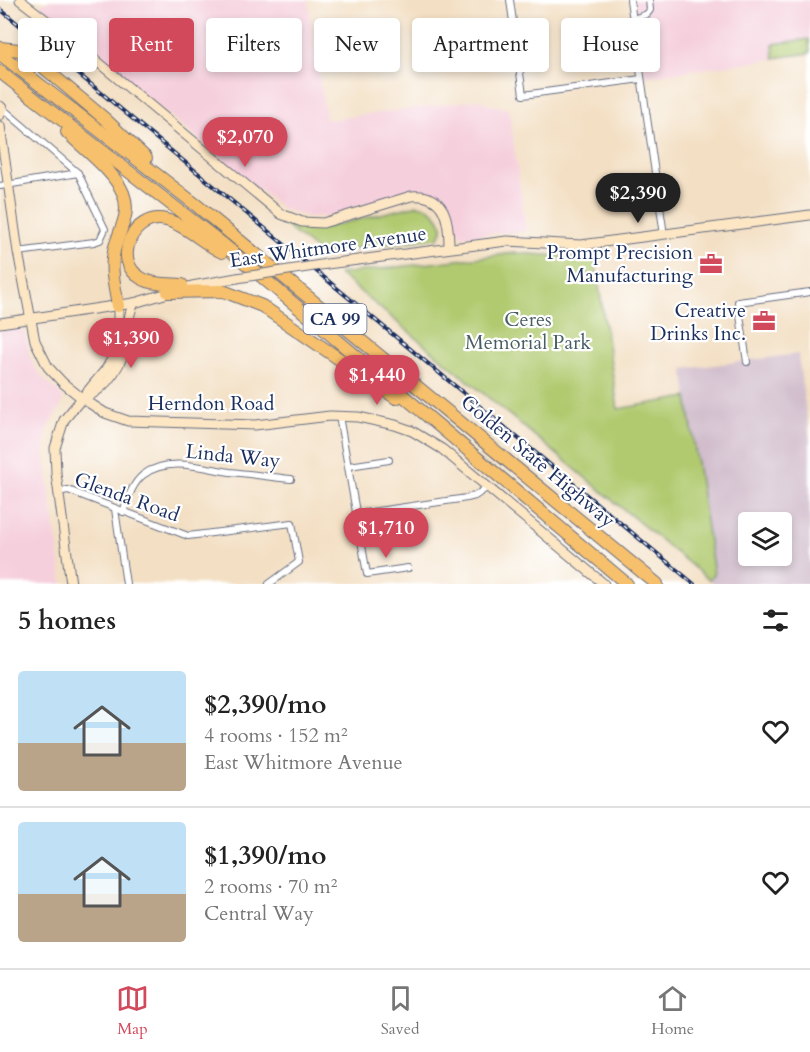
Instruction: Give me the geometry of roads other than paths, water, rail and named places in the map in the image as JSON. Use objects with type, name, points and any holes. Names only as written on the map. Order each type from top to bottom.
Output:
[{"type":"highway","points":[[0,48],[19,50],[36,61],[105,119],[195,204]]},
{"type":"highway","name":"Golden State Highway","points":[[4,57],[195,204],[657,584]]},
{"type":"highway","name":"Golden State Highway","points":[[0,72],[243,261],[627,584]]},
{"type":"highway","points":[[32,98],[112,177],[123,193],[126,207],[125,222],[114,250],[111,269],[118,306]]},
{"type":"highway","points":[[192,286],[152,282],[137,276],[127,252],[128,243],[136,228],[154,220],[168,220],[217,249],[243,261]]},
{"type":"highway","points":[[168,292],[223,291],[262,306],[452,436]]},
{"type":"street","points":[[510,0],[523,95],[641,79]]},
{"type":"street","points":[[630,0],[633,18]]},
{"type":"street","points":[[636,18],[647,14],[650,10],[649,0]]},
{"type":"street","points":[[28,2],[281,214],[302,222],[323,223],[411,196],[422,196],[434,201],[445,213],[449,227],[449,247]]},
{"type":"street","points":[[640,72],[664,235]]},
{"type":"street","points":[[1,110],[78,173],[104,222],[104,234],[100,240],[18,252]]},
{"type":"street","name":"Herndon Road","points":[[0,126],[4,185],[35,341],[43,360],[63,383],[83,399],[105,413],[128,421],[255,425],[339,416],[374,419],[412,431],[442,449],[604,584]]},
{"type":"street","points":[[4,185],[78,173]]},
{"type":"street","name":"East Whitmore Avenue","points":[[0,323],[134,303],[192,286],[237,278],[449,247],[521,241],[581,245],[810,216]]},
{"type":"street","points":[[747,362],[738,302],[810,292]]},
{"type":"street","points":[[83,399],[97,393],[115,372],[124,353],[128,333],[127,320],[134,303]]},
{"type":"street","points":[[71,584],[54,455],[64,420],[106,369],[114,354],[118,340],[118,306]]},
{"type":"street","points":[[339,416],[366,574],[408,568]]},
{"type":"street","points":[[349,466],[389,460]]},
{"type":"street","name":"Linda Way","points":[[123,512],[135,483],[156,468],[186,465],[291,479]]},
{"type":"street","points":[[357,514],[467,498],[475,496],[488,487]]},
{"type":"street","name":"Glenda Road","points":[[58,492],[68,490],[188,536],[292,523],[298,562],[269,584]]},
{"type":"street","points":[[115,509],[126,584]]},
{"type":"railway","points":[[0,9],[694,584]]},
{"type":"place","name":"Prompt Precision Manufacturing","points":[[711,264]]},
{"type":"place","name":"Creative Drinks Inc.","points":[[764,321]]},
{"type":"park label","name":"Ceres Memorial Park","points":[[528,330]]}]
